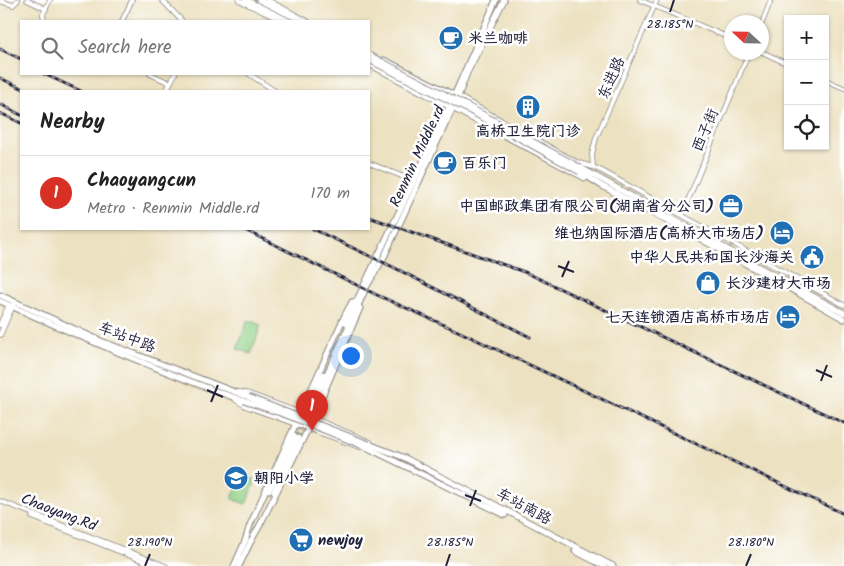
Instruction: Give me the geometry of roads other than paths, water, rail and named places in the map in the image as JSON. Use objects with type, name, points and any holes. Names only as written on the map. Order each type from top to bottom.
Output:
[{"type":"main road","points":[[239,0],[281,20]]},
{"type":"main road","points":[[246,0],[288,20]]},
{"type":"main road","points":[[259,0],[301,20]]},
{"type":"main road","points":[[267,0],[305,20]]},
{"type":"main road","name":"Renmin Middle.rd","points":[[366,284],[384,257],[452,106],[496,0]]},
{"type":"main road","name":"Renmin Middle.rd","points":[[456,96],[504,0]]},
{"type":"main road","points":[[370,54],[456,96],[576,162],[603,184]]},
{"type":"main road","points":[[370,55],[473,109],[844,319]]},
{"type":"main road","points":[[370,61],[581,170]]},
{"type":"main road","points":[[370,65],[452,106],[578,175],[603,184],[844,313]]},
{"type":"main road","name":"Renmin Middle.rd","points":[[312,402],[414,181],[452,106]]},
{"type":"main road","points":[[239,566],[248,541],[250,525],[294,424],[344,317],[366,284]]},
{"type":"main road","points":[[248,541],[260,525],[308,429],[357,319],[366,284]]},
{"type":"main road","name":"车站中路","points":[[0,295],[12,304]]},
{"type":"main road","name":"车站中路","points":[[0,300],[99,345],[197,385],[230,393],[368,445]]},
{"type":"main road","points":[[0,325],[12,304]]},
{"type":"main road","points":[[0,336],[12,304]]},
{"type":"main road","points":[[230,393],[249,394],[300,413],[364,439],[379,450]]},
{"type":"main road","points":[[230,393],[246,406],[308,429],[379,450]]},
{"type":"main road","points":[[234,566],[248,541],[296,437]]},
{"type":"main road","name":"车站南路","points":[[368,445],[604,566]]},
{"type":"main road","name":"车站南路","points":[[379,450],[405,458],[613,566]]},
{"type":"street","points":[[0,1],[13,6],[18,0]]},
{"type":"street","points":[[27,0],[46,9]]},
{"type":"street","points":[[44,20],[44,14],[50,0]]},
{"type":"street","points":[[122,20],[132,0]]},
{"type":"street","points":[[162,0],[181,20]]},
{"type":"street","points":[[640,0],[724,36]]},
{"type":"street","name":"东进路","points":[[593,167],[592,154],[596,138],[657,0]]},
{"type":"street","points":[[765,15],[771,0]]},
{"type":"street","points":[[769,55],[784,62]]},
{"type":"street","name":"西子街","points":[[682,215],[746,60]]},
{"type":"street","points":[[152,75],[170,83]]},
{"type":"street","points":[[166,90],[174,75]]},
{"type":"street","points":[[250,75],[273,90]]},
{"type":"street","points":[[829,82],[844,88]]},
{"type":"street","points":[[576,162],[593,167],[843,303]]},
{"type":"street","points":[[370,163],[414,181]]},
{"type":"street","name":"Chaoyang.Rd","points":[[0,502],[156,566]]},
{"type":"street","name":"Chaoyang.Rd","points":[[0,502],[166,566]]},
{"type":"tunnel","points":[[294,436],[310,401]]},
{"type":"tunnel","points":[[298,438],[314,402]]},
{"type":"railway","points":[[0,49],[20,59]]},
{"type":"railway","points":[[46,75],[79,90]]},
{"type":"railway","points":[[0,78],[26,90]]},
{"type":"railway","points":[[0,104],[20,114]]},
{"type":"railway","points":[[0,113],[20,123]]},
{"type":"railway","points":[[370,217],[527,273],[844,423]]},
{"type":"railway","points":[[245,230],[377,295],[460,332],[844,514]]},
{"type":"railway","points":[[315,230],[393,267],[530,337]]},
{"type":"place","name":"米兰咖啡","points":[[451,38]]},
{"type":"place","name":"高桥卫生院门诊","points":[[528,107]]},
{"type":"place","name":"百乐门","points":[[445,163]]},
{"type":"place","name":"中国邮政集团有限公司(湖南省分公司)","points":[[731,206]]},
{"type":"place","name":"维也纳国际酒店(高桥大市场店)","points":[[782,233]]},
{"type":"place","name":"中华人民共和国长沙海关","points":[[812,257]]},
{"type":"place","name":"长沙建材大市场","points":[[708,283]]},
{"type":"place","name":"七天连锁酒店高桥市场店","points":[[788,317]]},
{"type":"place","name":"Chaoyangcun","points":[[312,431]]},
{"type":"place","name":"朝阳小学","points":[[236,478]]},
{"type":"place","name":"newjoy","points":[[301,540]]}]
